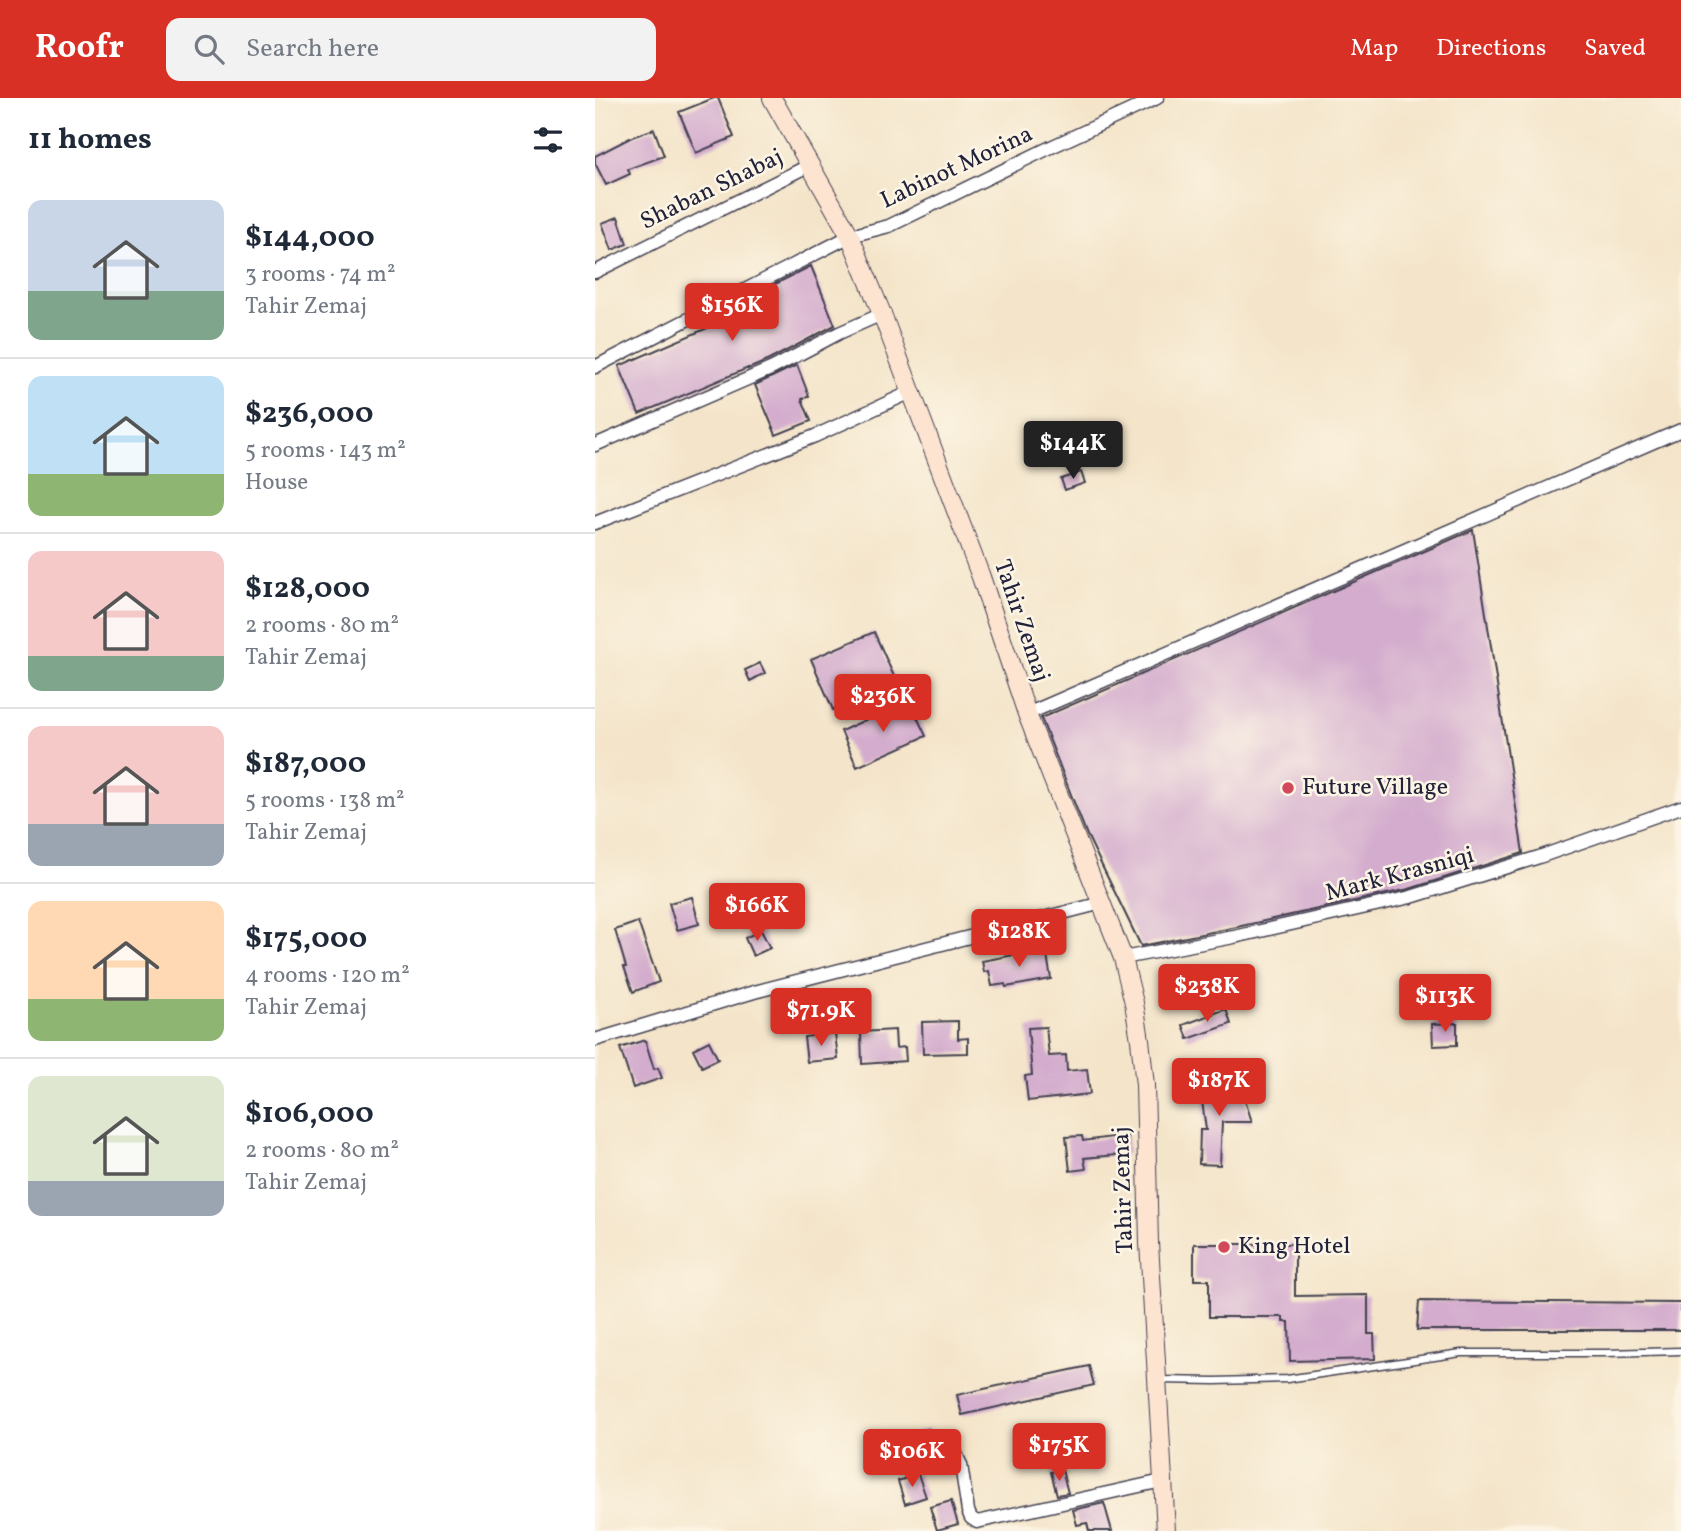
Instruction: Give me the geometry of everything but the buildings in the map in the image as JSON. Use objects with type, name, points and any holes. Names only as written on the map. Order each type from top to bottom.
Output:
[{"type":"main road","name":"Tahir Zemaj","points":[[772,98],[850,236],[882,314],[981,577],[1027,715],[1122,958],[1134,1003],[1145,1085],[1149,1243],[1165,1531]]},
{"type":"street","name":"Labinot Morina","points":[[595,367],[850,236],[889,226],[1039,152],[1157,98]]},
{"type":"street","name":"Shaban Shabaj","points":[[595,272],[810,165]]},
{"type":"street","points":[[595,445],[773,368],[882,314]]},
{"type":"street","points":[[595,523],[815,436],[911,392]]},
{"type":"street","points":[[1027,715],[1681,430]]},
{"type":"street","name":"Mark Krasniqi","points":[[1122,958],[1234,937],[1411,897],[1539,857],[1681,807]]},
{"type":"street","points":[[595,1040],[754,992],[1102,903]]},
{"type":"street","points":[[955,1452],[961,1465],[968,1511],[971,1518],[981,1522],[1162,1481]]},
{"type":"lane","points":[[1156,1380],[1287,1379],[1461,1353],[1681,1350]]},
{"type":"place","name":"Future Village","points":[[1288,788]]},
{"type":"place","name":"King Hotel","points":[[1224,1247]]}]
